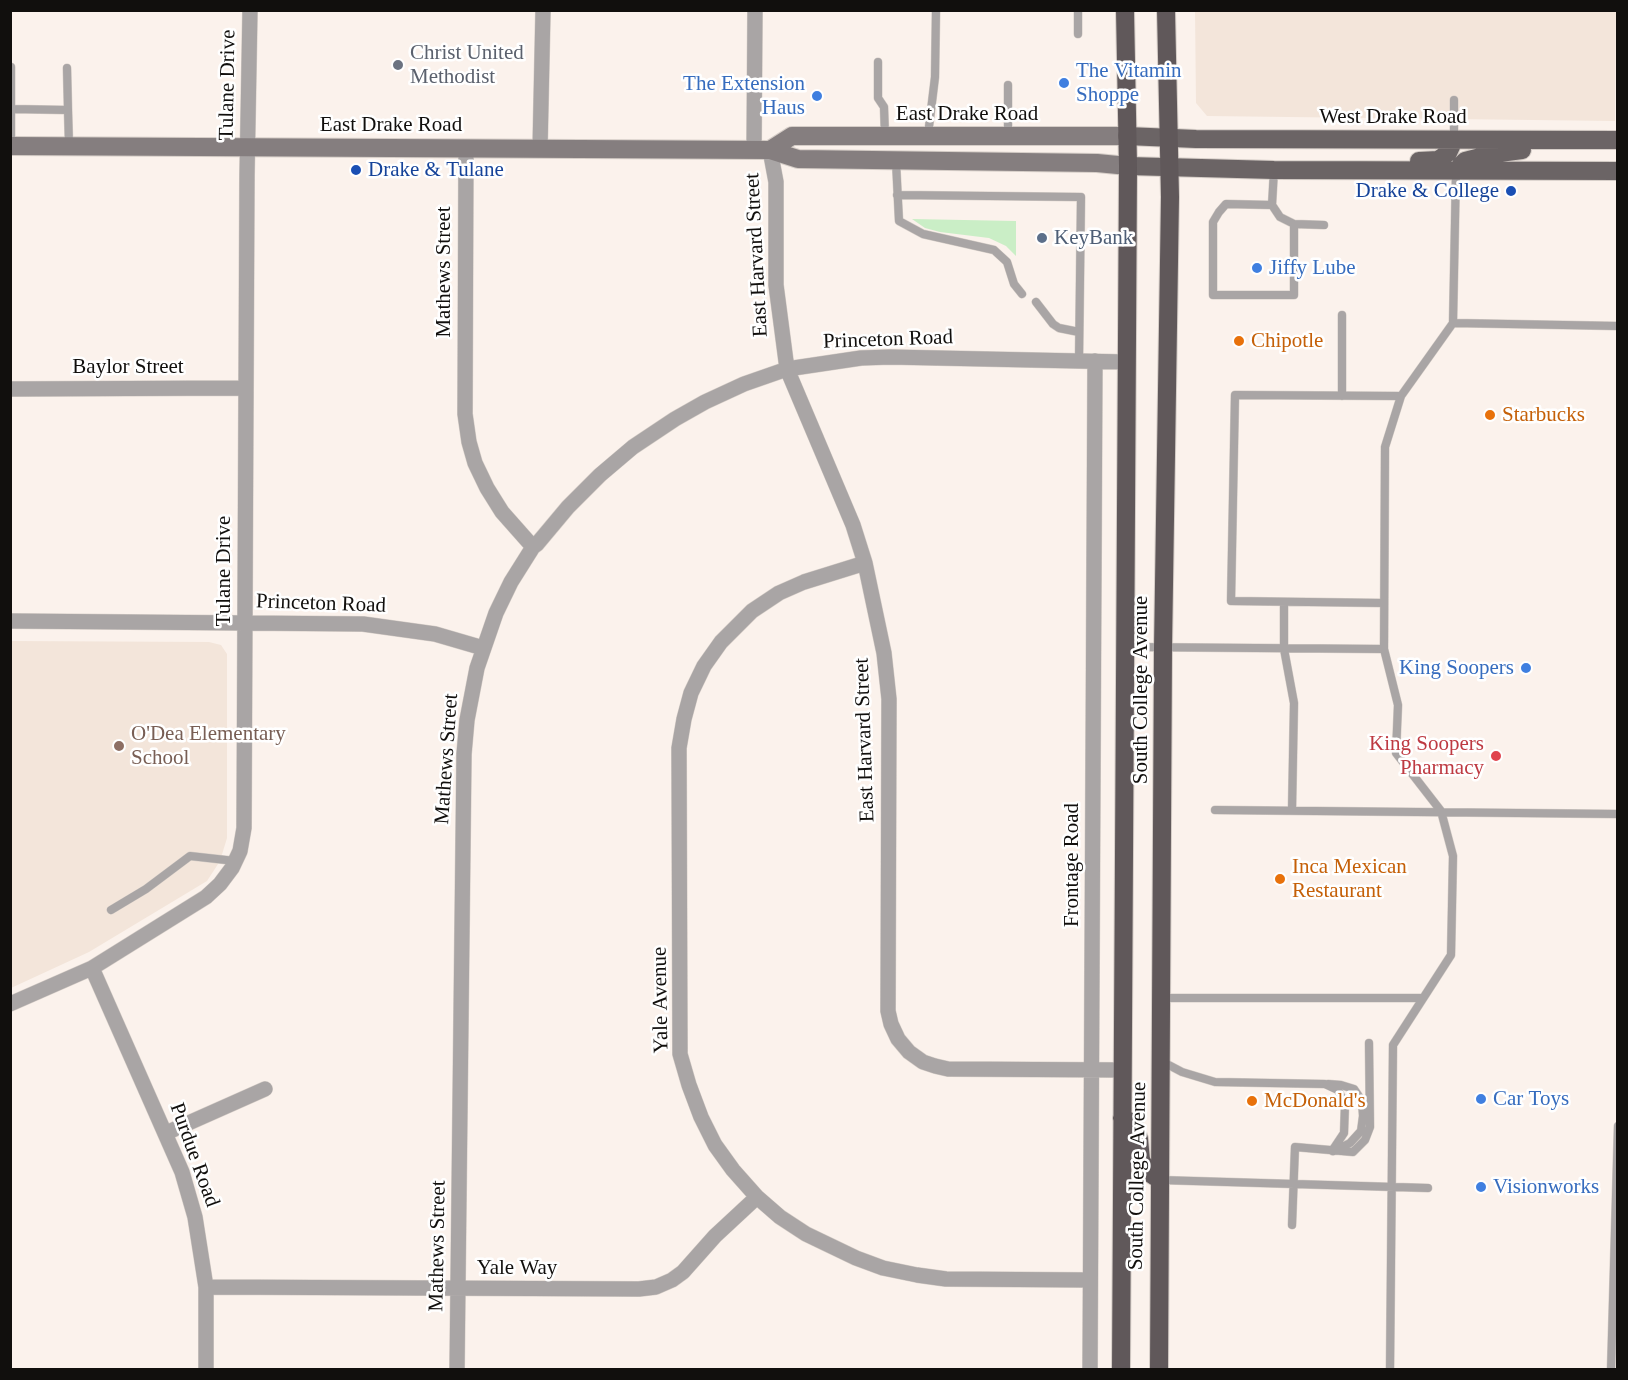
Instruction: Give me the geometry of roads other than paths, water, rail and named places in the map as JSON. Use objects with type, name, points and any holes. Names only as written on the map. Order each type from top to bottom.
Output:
[{"type":"highway","name":"South College Avenue","points":[[1121,1370],[1128,165],[1125,10]]},
{"type":"highway","name":"South College Avenue","points":[[1159,1370],[1163,648],[1170,168],[1166,10]]},
{"type":"highway","points":[[1122,1118],[1133,1123],[1139,1139],[1141,1160],[1148,1172],[1160,1180]]},
{"type":"main road","name":"East Drake Road","points":[[762,150],[792,136],[1169,138]]},
{"type":"main road","name":"West Drake Road","points":[[1169,138],[1617,140]]},
{"type":"main road","points":[[1367,170],[1399,163],[1438,160],[1448,153],[1454,140]]},
{"type":"main road","points":[[1456,170],[1465,161],[1491,154],[1576,140]]},
{"type":"main road","name":"East Drake Road","points":[[11,146],[762,150],[798,159],[1128,165],[1170,168]]},
{"type":"main road","points":[[1170,168],[1617,171]]},
{"type":"street","name":"Tulane Drive","points":[[10,1005],[92,968],[206,897],[220,884],[240,851],[244,828],[250,10]]},
{"type":"street","points":[[540,149],[543,10]]},
{"type":"street","name":"East Harvard Street","points":[[755,10],[762,150],[776,182],[777,285],[787,369],[854,525],[878,618],[889,699],[888,1011],[891,1024],[898,1039],[909,1052],[922,1062],[948,1069],[1122,1070]]},
{"type":"street","name":"Mathews Street","points":[[457,1370],[464,754],[467,720],[474,679],[496,613],[511,582],[533,547],[502,512],[486,488],[469,442],[465,414],[466,148]]},
{"type":"street","name":"Princeton Road","points":[[533,547],[568,507],[633,447],[675,418],[705,402],[744,384],[787,369],[861,358],[890,357],[1126,362]]},
{"type":"street","name":"Frontage Road","points":[[1090,1370],[1095,361]]},
{"type":"street","name":"Baylor Street","points":[[10,389],[246,388]]},
{"type":"street","name":"Yale Avenue","points":[[865,563],[804,582],[779,593],[752,611],[721,642],[704,666],[691,693],[679,748],[680,1054],[701,1117],[715,1144],[733,1170],[757,1197],[780,1217],[807,1234],[856,1258],[884,1268],[917,1275],[946,1279],[1089,1280]]},
{"type":"street","name":"Princeton Road","points":[[10,621],[363,624],[435,634],[483,648]]},
{"type":"street","name":"Purdue Road","points":[[92,968],[183,1172],[195,1216],[206,1287],[206,1370]]},
{"type":"street","points":[[166,1133],[265,1089]]},
{"type":"street","name":"Yale Way","points":[[206,1287],[639,1289],[656,1287],[683,1272],[715,1236],[757,1197]]},
{"type":"lane","points":[[927,136],[935,77],[936,10]]},
{"type":"lane","points":[[1078,10],[1078,34]]},
{"type":"lane","points":[[878,62],[878,98],[884,107],[885,136]]},
{"type":"lane","points":[[11,67],[11,146]]},
{"type":"lane","points":[[67,68],[69,147]]},
{"type":"lane","points":[[1008,85],[1008,136]]},
{"type":"lane","points":[[1454,100],[1454,140]]},
{"type":"lane","points":[[11,109],[68,110]]},
{"type":"lane","points":[[896,160],[899,220],[922,234],[994,250],[1008,262],[1014,284],[1022,294]]},
{"type":"lane","points":[[1274,170],[1272,205],[1280,217],[1294,224],[1324,225]]},
{"type":"lane","points":[[1390,1370],[1393,1045],[1451,955],[1453,856],[1441,811],[1396,753],[1398,705],[1384,649],[1385,447],[1401,396],[1453,323],[1456,170]]},
{"type":"lane","points":[[897,195],[1081,197],[1079,361]]},
{"type":"lane","points":[[1272,205],[1226,204],[1219,212],[1213,222],[1213,295],[1294,295],[1294,224]]},
{"type":"lane","points":[[1036,303],[1053,324],[1059,328],[1079,332]]},
{"type":"lane","points":[[1341,396],[1342,315]]},
{"type":"lane","points":[[1453,323],[1617,326]]},
{"type":"lane","points":[[1384,603],[1230,602],[1235,395],[1401,396]]},
{"type":"lane","points":[[1284,602],[1284,649],[1294,703],[1292,810]]},
{"type":"lane","points":[[1125,647],[1384,649]]},
{"type":"lane","points":[[1215,810],[1617,814]]},
{"type":"lane","points":[[111,910],[146,889],[190,856],[235,861]]},
{"type":"lane","points":[[1161,998],[1422,998]]},
{"type":"lane","points":[[1292,1225],[1295,1147],[1353,1152],[1365,1140],[1370,1127],[1369,1043]]},
{"type":"lane","points":[[1161,1061],[1182,1072],[1215,1082],[1341,1084],[1354,1089],[1362,1101],[1361,1131],[1350,1143],[1332,1151]]},
{"type":"lane","points":[[1325,1084],[1338,1090],[1345,1104],[1344,1133],[1332,1151]]},
{"type":"lane","points":[[1611,1370],[1617,1126]]},
{"type":"lane","points":[[1160,1180],[1428,1188]]},
{"type":"place","name":"Christ United Methodist","points":[[398,65]]},
{"type":"place","name":"The Vitamin Shoppe","points":[[1064,83]]},
{"type":"place","name":"The Extension Haus","points":[[817,96]]},
{"type":"place","name":"Drake & Tulane","points":[[356,170]]},
{"type":"place","name":"Drake & College","points":[[1511,191]]},
{"type":"place","name":"KeyBank","points":[[1042,238]]},
{"type":"place","name":"Jiffy Lube","points":[[1257,268]]},
{"type":"place","name":"Chipotle","points":[[1239,341]]},
{"type":"place","name":"Starbucks","points":[[1490,415]]},
{"type":"place","name":"King Soopers","points":[[1526,668]]},
{"type":"place","name":"O'Dea Elementary School","points":[[119,746]]},
{"type":"place","name":"King Soopers Pharmacy","points":[[1496,756]]},
{"type":"place","name":"Inca Mexican Restaurant","points":[[1280,879]]},
{"type":"place","name":"Car Toys","points":[[1481,1099]]},
{"type":"place","name":"McDonald's","points":[[1252,1101]]},
{"type":"place","name":"Visionworks","points":[[1481,1187]]}]
